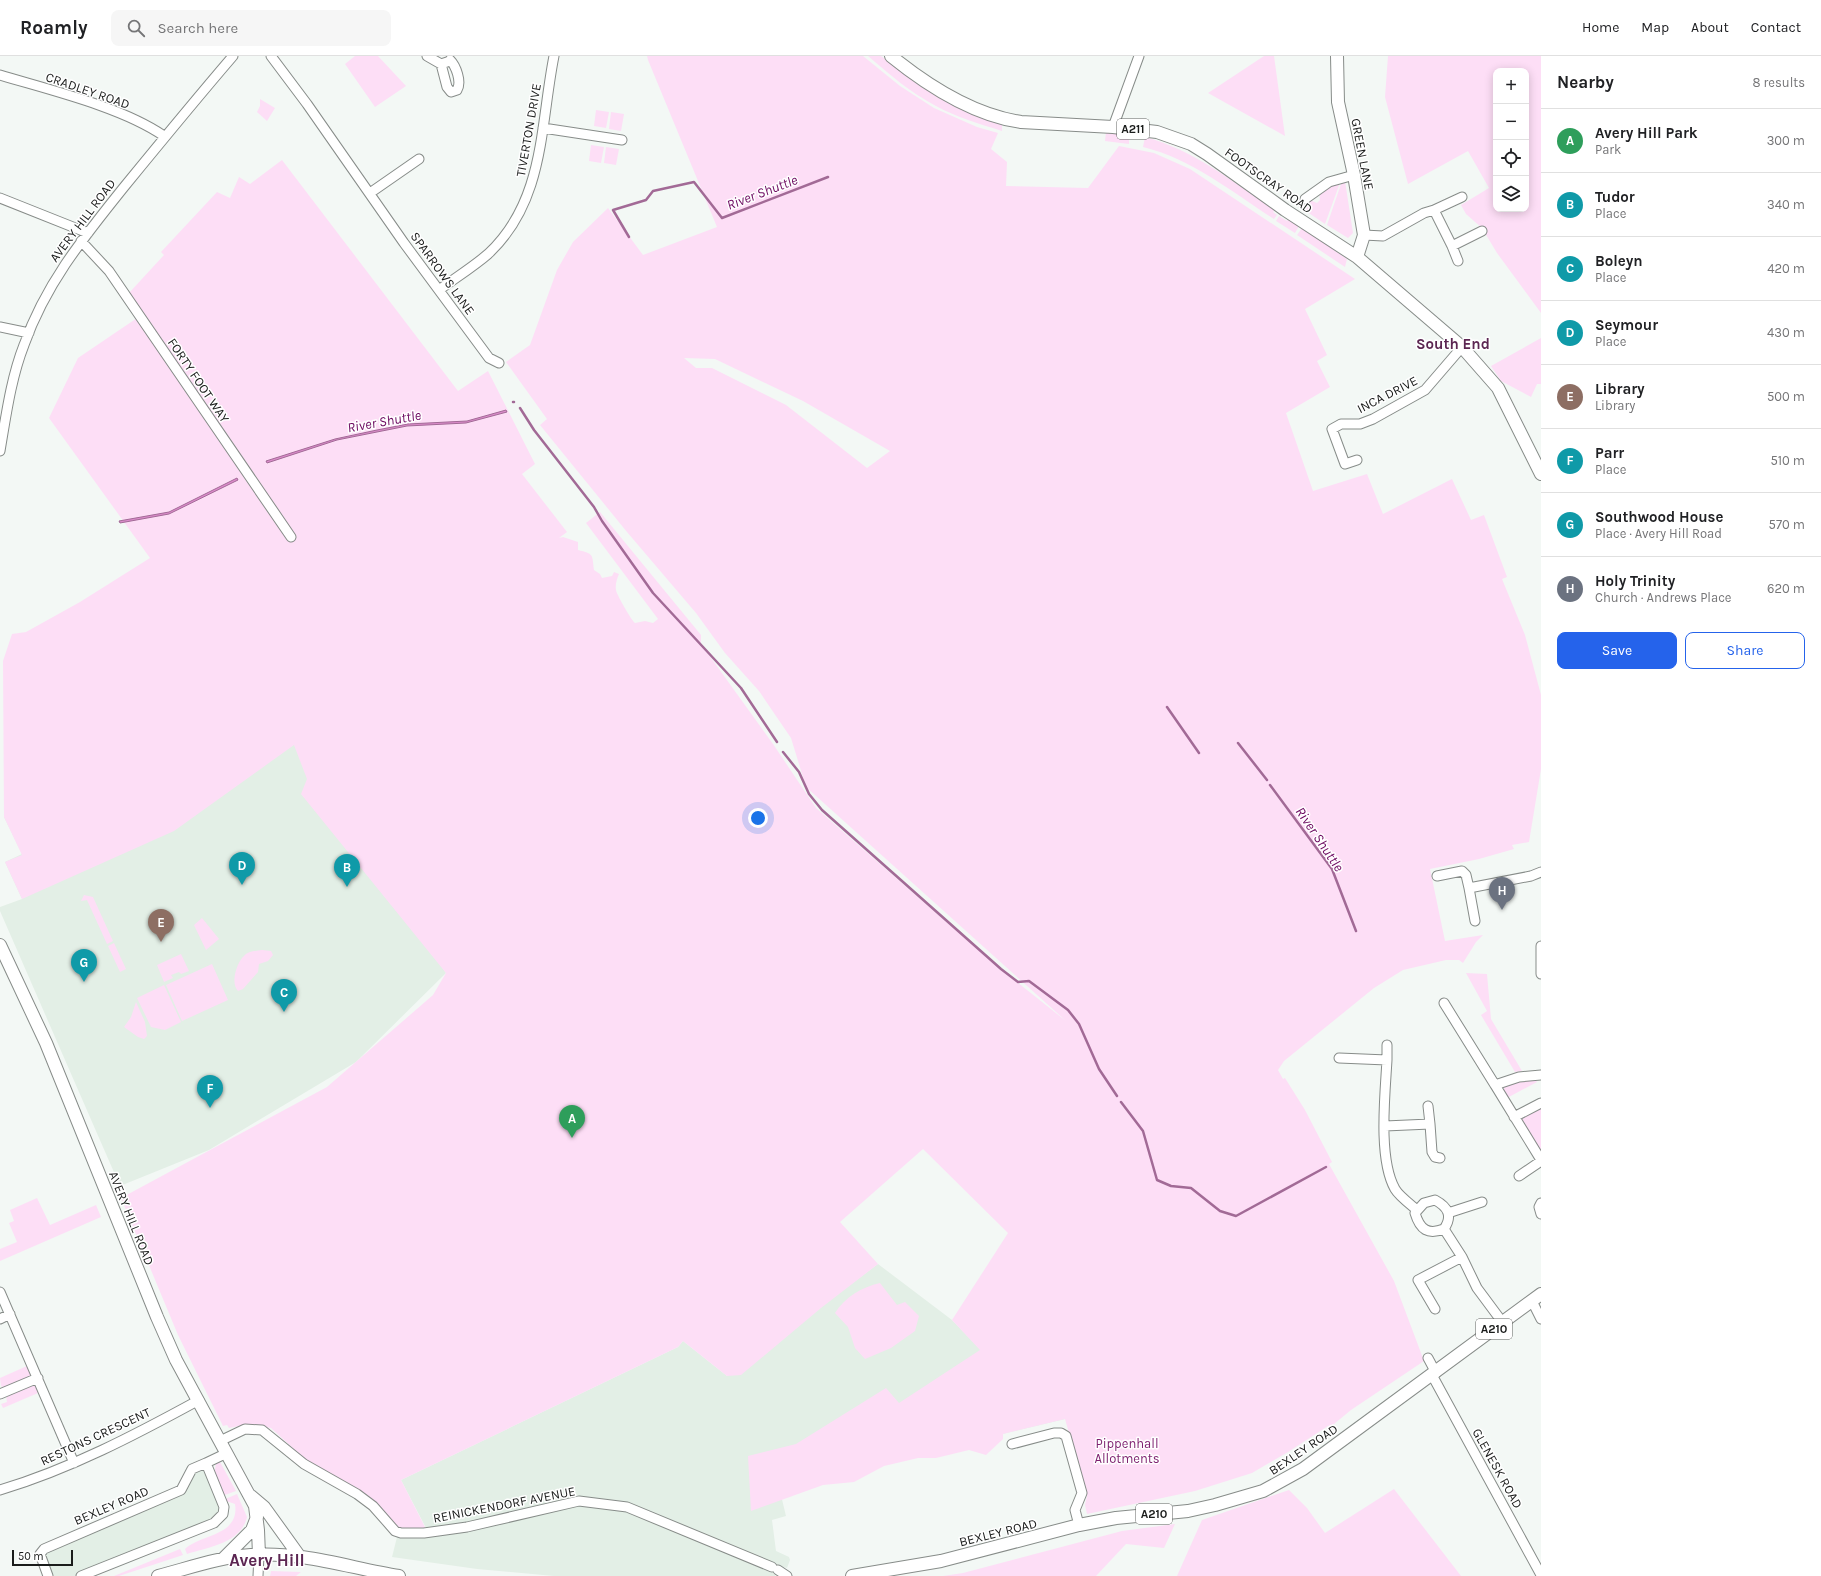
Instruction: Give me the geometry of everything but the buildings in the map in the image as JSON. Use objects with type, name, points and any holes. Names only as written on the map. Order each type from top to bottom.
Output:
[{"type":"main road","name":"FOOTSCRAY ROAD","points":[[891,56],[929,84],[950,96],[992,115],[1021,122],[1113,127],[1157,132],[1191,144],[1285,210],[1357,257],[1462,347],[1498,388],[1541,474]]},
{"type":"main road","name":"GREEN LANE","points":[[1337,56],[1338,102],[1354,175],[1364,235],[1357,257]]},
{"type":"main road","name":"AVERY HILL ROAD","points":[[0,945],[46,1043],[157,1317],[176,1360],[255,1506],[257,1517],[258,1555]]},
{"type":"main road","name":"BEXLEY ROAD","points":[[852,1576],[941,1561],[1079,1525],[1116,1518],[1188,1511],[1263,1491],[1303,1469],[1536,1298]]},
{"type":"main road","name":"AVERY HILL ROAD","points":[[250,1496],[264,1507],[300,1557]]},
{"type":"main road","points":[[223,1559],[252,1530],[257,1517]]},
{"type":"main road","points":[[158,1576],[223,1559],[258,1555],[300,1557],[398,1576]]},
{"type":"street","name":"AVERY HILL ROAD","points":[[0,451],[8,406],[23,345],[51,286],[81,241],[164,136],[233,56]]},
{"type":"street","name":"SPARROWS LANE","points":[[271,56],[308,104],[439,290],[489,358],[499,363]]},
{"type":"street","points":[[427,56],[447,60]]},
{"type":"street","name":"TIVERTON DRIVE","points":[[439,290],[488,254],[502,239],[519,214],[530,191],[538,163],[554,56]]},
{"type":"street","points":[[1113,127],[1139,56]]},
{"type":"street","name":"CRADLEY ROAD","points":[[0,75],[96,104],[153,129],[164,136]]},
{"type":"street","points":[[543,128],[622,140]]},
{"type":"street","points":[[370,193],[419,159]]},
{"type":"street","points":[[1305,199],[1329,182],[1354,175]]},
{"type":"street","points":[[1364,235],[1383,236],[1424,213],[1462,197]]},
{"type":"street","points":[[0,198],[88,233]]},
{"type":"street","points":[[1434,210],[1458,261]]},
{"type":"street","points":[[1452,246],[1482,231]]},
{"type":"street","name":"FORTY FOOT WAY","points":[[81,241],[109,271],[290,537]]},
{"type":"street","points":[[0,327],[29,333]]},
{"type":"street","name":"INCA DRIVE","points":[[1358,460],[1345,464],[1332,429],[1342,424],[1360,424],[1373,419],[1425,390],[1462,347]]},
{"type":"street","points":[[1437,876],[1462,871],[1466,875],[1475,921]]},
{"type":"street","points":[[1469,888],[1531,876],[1541,872]]},
{"type":"street","points":[[1541,946],[1541,974]]},
{"type":"street","points":[[1444,1002],[1541,1161],[1519,1176]]},
{"type":"street","points":[[1387,1044],[1384,1149],[1388,1170],[1395,1189],[1417,1210]]},
{"type":"street","points":[[1339,1058],[1387,1060]]},
{"type":"street","points":[[1495,1085],[1519,1077],[1541,1075]]},
{"type":"street","points":[[1514,1117],[1541,1103]]},
{"type":"street","points":[[1428,1106],[1432,1152],[1436,1157],[1440,1158]]},
{"type":"street","points":[[1385,1126],[1430,1124]]},
{"type":"street","points":[[1436,1200],[1445,1205],[1448,1214],[1448,1224],[1444,1229],[1432,1233],[1423,1229],[1417,1221],[1415,1213],[1417,1210],[1424,1203],[1436,1200]]},
{"type":"street","points":[[1448,1214],[1482,1202]]},
{"type":"street","points":[[1541,1203],[1539,1208],[1541,1214]]},
{"type":"street","points":[[1444,1229],[1462,1257],[1476,1288],[1503,1323]]},
{"type":"street","points":[[1435,1309],[1418,1280],[1462,1257]]},
{"type":"street","points":[[0,1292],[74,1463]]},
{"type":"street","points":[[1536,1298],[1541,1319]]},
{"type":"street","points":[[0,1319],[10,1314]]},
{"type":"street","name":"GLENESK ROAD","points":[[1428,1358],[1434,1374],[1541,1574]]},
{"type":"street","points":[[1,1397],[38,1378]]},
{"type":"street","name":"RESTONS CRESCENT","points":[[0,1490],[74,1463],[135,1434],[199,1400]]},
{"type":"street","name":"REINICKENDORF AVENUE","points":[[220,1440],[245,1429],[262,1430],[304,1464],[357,1494],[373,1506],[395,1531],[401,1533],[424,1533],[467,1527],[580,1501],[627,1507],[775,1568],[787,1576]]},
{"type":"street","points":[[1012,1444],[1054,1433],[1061,1433],[1066,1436],[1082,1493],[1075,1510],[1079,1525]]},
{"type":"street","name":"BEXLEY ROAD","points":[[48,1576],[40,1554],[44,1549],[181,1490],[192,1469],[227,1453]]},
{"type":"street","points":[[81,1576],[178,1538],[214,1523],[221,1518],[224,1507],[206,1463]]},
{"type":"street","points":[[258,1555],[258,1576]]},
{"type":"shaded area","name":"River Shuttle","points":[[506,410],[507,412],[466,423],[407,426],[337,440],[267,463],[266,461],[335,439],[377,430],[408,424],[467,421]]},
{"type":"shaded area","points":[[237,478],[238,480],[169,514],[120,523],[119,521],[169,512]]},
{"type":"shaded area","points":[[294,744],[446,973],[356,1062],[209,1150],[120,1186],[0,911],[0,907],[22,899],[5,862],[22,854],[4,817]]},
{"type":"shaded area","points":[[878,1264],[952,1320],[980,1349],[1065,1419],[779,1487],[786,1516],[772,1520],[776,1551],[789,1557],[790,1560],[787,1568],[780,1566],[775,1576],[554,1576],[477,1569],[392,1557],[399,1529],[426,1528],[401,1480],[678,1347],[683,1341],[727,1376]]},
{"type":"shaded area","points":[[206,1463],[220,1498],[221,1518],[81,1576],[48,1576],[39,1547],[182,1491],[192,1469]]},
{"type":"green space","points":[[355,56],[378,56],[406,86],[375,107],[345,64]]},
{"type":"green space","name":"Pippenhall Allotments","points":[[647,56],[863,56],[900,86],[934,108],[977,127],[998,133],[991,149],[1007,162],[1006,186],[1088,188],[1119,146],[1154,153],[1190,169],[1355,279],[1305,309],[1327,355],[1317,361],[1330,387],[1286,413],[1313,491],[1367,474],[1383,514],[1452,479],[1471,520],[1484,515],[1507,577],[1502,579],[1525,635],[1541,695],[1541,769],[1529,842],[1512,845],[1514,849],[1479,859],[1430,869],[1445,941],[1483,935],[1476,942],[1463,963],[1459,960],[1446,960],[1403,970],[1374,988],[1284,1061],[1278,1070],[1283,1079],[1285,1078],[1305,1110],[1332,1162],[1329,1164],[1394,1281],[1424,1361],[1351,1410],[1334,1424],[1328,1426],[1252,1473],[1195,1491],[1087,1514],[1085,1505],[1087,1496],[1065,1419],[1003,1434],[1003,1439],[986,1455],[969,1450],[936,1458],[918,1458],[884,1466],[854,1482],[823,1485],[751,1511],[748,1456],[796,1444],[886,1388],[899,1403],[980,1350],[952,1320],[1008,1233],[923,1149],[840,1222],[878,1264],[821,1308],[741,1375],[727,1376],[683,1341],[678,1347],[401,1480],[426,1529],[399,1529],[360,1491],[308,1462],[271,1428],[249,1424],[229,1428],[227,1425],[223,1426],[178,1335],[121,1198],[327,1087],[433,995],[446,973],[301,794],[307,779],[294,745],[174,831],[22,899],[5,862],[22,855],[4,817],[3,661],[12,634],[26,632],[80,602],[150,558],[49,418],[78,358],[143,314],[129,293],[164,255],[161,252],[217,192],[230,198],[239,177],[250,184],[282,160],[458,391],[488,371],[535,464],[522,474],[567,532],[559,538],[563,537],[578,542],[578,550],[590,554],[593,561],[594,570],[600,574],[602,578],[612,576],[614,572],[619,574],[616,590],[633,621],[635,623],[645,621],[653,623],[658,619],[586,523],[600,512],[701,635],[701,644],[773,744],[816,808],[998,967],[1066,1021],[806,787],[791,738],[759,691],[725,653],[696,613],[627,532],[540,425],[547,419],[506,362],[530,345],[557,270],[573,242],[608,208],[643,255],[717,227]],"holes":[[[684,358],[715,359],[803,401],[890,451],[867,468],[786,405],[712,368],[696,368]]]},
{"type":"green space","points":[[868,56],[881,56],[922,87],[952,105],[1002,125],[1002,131],[960,117],[927,101],[900,83]]},
{"type":"green space","points":[[1264,56],[1274,56],[1285,136],[1208,93]]},
{"type":"green space","points":[[1388,56],[1541,56],[1541,313],[1497,253],[1482,228],[1466,214],[1461,205],[1489,188],[1468,151],[1408,184],[1385,97]]},
{"type":"green space","points":[[260,99],[275,108],[267,121],[257,112],[260,106]]},
{"type":"green space","points":[[596,110],[609,112],[606,128],[594,126]]},
{"type":"green space","points":[[611,112],[624,114],[621,131],[609,129]]},
{"type":"green space","points":[[1106,132],[1129,135],[1129,144],[1105,141]]},
{"type":"green space","points":[[1145,137],[1197,158],[1275,210],[1273,212],[1277,215],[1274,219],[1195,168],[1161,152],[1143,147]]},
{"type":"green space","points":[[591,145],[604,147],[601,163],[589,161]]},
{"type":"green space","points":[[606,147],[619,149],[616,165],[604,163]]},
{"type":"green space","points":[[1341,180],[1325,224],[1294,203],[1299,199],[1305,203],[1310,200],[1317,203],[1320,200],[1323,190]]},
{"type":"green space","points":[[1342,181],[1345,181],[1353,233],[1348,238],[1327,225]]},
{"type":"green space","points":[[1279,216],[1287,221],[1288,219],[1299,226],[1295,233],[1276,221]]},
{"type":"green space","points":[[1302,228],[1347,259],[1345,267],[1297,235]]},
{"type":"green space","points":[[1541,338],[1541,384],[1537,384],[1531,397],[1501,381],[1491,366]]},
{"type":"green space","points":[[84,895],[93,897],[113,941],[107,944],[87,900],[81,901]]},
{"type":"green space","points":[[202,918],[219,939],[206,950],[194,925]]},
{"type":"green space","points":[[114,943],[126,969],[120,972],[108,946]]},
{"type":"green space","points":[[262,950],[271,951],[273,955],[268,961],[259,964],[258,972],[243,989],[238,991],[235,983],[235,973],[241,959],[248,953]]},
{"type":"green space","points":[[181,954],[189,971],[171,975],[173,978],[164,982],[157,965]]},
{"type":"green space","points":[[212,964],[228,1000],[182,1021],[166,985]]},
{"type":"green space","points":[[1466,973],[1487,974],[1491,1019],[1522,1071],[1515,1072],[1481,1015],[1487,1011]]},
{"type":"green space","points":[[164,985],[181,1022],[165,1030],[151,1027],[137,998]]},
{"type":"green space","points":[[136,1002],[145,1022],[147,1036],[144,1039],[138,1037],[124,1027],[131,1017]]},
{"type":"green space","points":[[1524,1080],[1536,1080],[1537,1082],[1507,1098],[1504,1091],[1504,1086]]},
{"type":"green space","points":[[1541,1108],[1541,1152],[1521,1119],[1522,1117]]},
{"type":"green space","points":[[37,1198],[50,1225],[96,1205],[101,1217],[0,1261],[0,1249],[17,1242],[9,1223],[14,1221],[10,1210]]},
{"type":"green space","points":[[880,1283],[897,1305],[905,1302],[919,1316],[915,1331],[891,1348],[865,1359],[855,1348],[848,1327],[835,1313],[844,1302],[860,1290]]},
{"type":"green space","points":[[27,1366],[31,1376],[5,1388],[1,1386],[0,1378]]},
{"type":"green space","points":[[34,1383],[38,1393],[3,1408],[1,1404],[7,1402],[6,1395]]},
{"type":"green space","points":[[220,1462],[236,1491],[222,1496],[214,1474],[216,1464]]},
{"type":"green space","points":[[1394,1489],[1461,1576],[1177,1576],[1202,1520],[1289,1490],[1307,1508],[1325,1533]]},
{"type":"green space","points":[[237,1494],[247,1517],[244,1526],[238,1533],[223,1543],[187,1554],[185,1549],[192,1544],[218,1533],[232,1522],[235,1515],[235,1504],[223,1500]]},
{"type":"green space","points":[[1175,1524],[1164,1548],[1126,1544],[1096,1576],[943,1576],[963,1573],[1122,1531]]},
{"type":"green space","points":[[180,1549],[183,1555],[119,1576],[114,1576]]},
{"type":"green space","points":[[271,1571],[301,1572],[296,1576],[270,1576]]},
{"type":"waterway","name":"River Shuttle","points":[[629,237],[613,210],[646,200],[653,191],[694,182],[722,218],[828,177]]},
{"type":"waterway","points":[[520,408],[534,430],[594,507],[602,521],[653,593],[741,688],[777,742]]},
{"type":"waterway","name":"River Shuttle","points":[[1167,707],[1199,753]]},
{"type":"waterway","name":"River Shuttle","points":[[1238,743],[1267,780]]},
{"type":"waterway","points":[[783,752],[799,772],[809,794],[822,810],[1001,969],[1018,982],[1029,981],[1068,1010],[1079,1024],[1099,1069],[1117,1096]]},
{"type":"waterway","name":"River Shuttle","points":[[1270,785],[1332,869],[1356,931]]},
{"type":"waterway","points":[[1121,1102],[1143,1131],[1157,1180],[1171,1186],[1191,1188],[1220,1211],[1236,1216],[1326,1167]]},
{"type":"place","name":"Seymour","points":[[242,885]]},
{"type":"place","name":"Tudor","points":[[347,887]]},
{"type":"place","name":"Holy Trinity","points":[[1502,910]]},
{"type":"place","name":"Library","points":[[161,942]]},
{"type":"place","name":"Southwood House","points":[[84,982]]},
{"type":"place","name":"Boleyn","points":[[284,1012]]},
{"type":"place","name":"Parr","points":[[210,1108]]},
{"type":"place","name":"Avery Hill Park","points":[[572,1138]]},
{"type":"district","name":"South End","points":[[1453,344]]},
{"type":"district","name":"Avery Hill","points":[[267,1560]]}]
